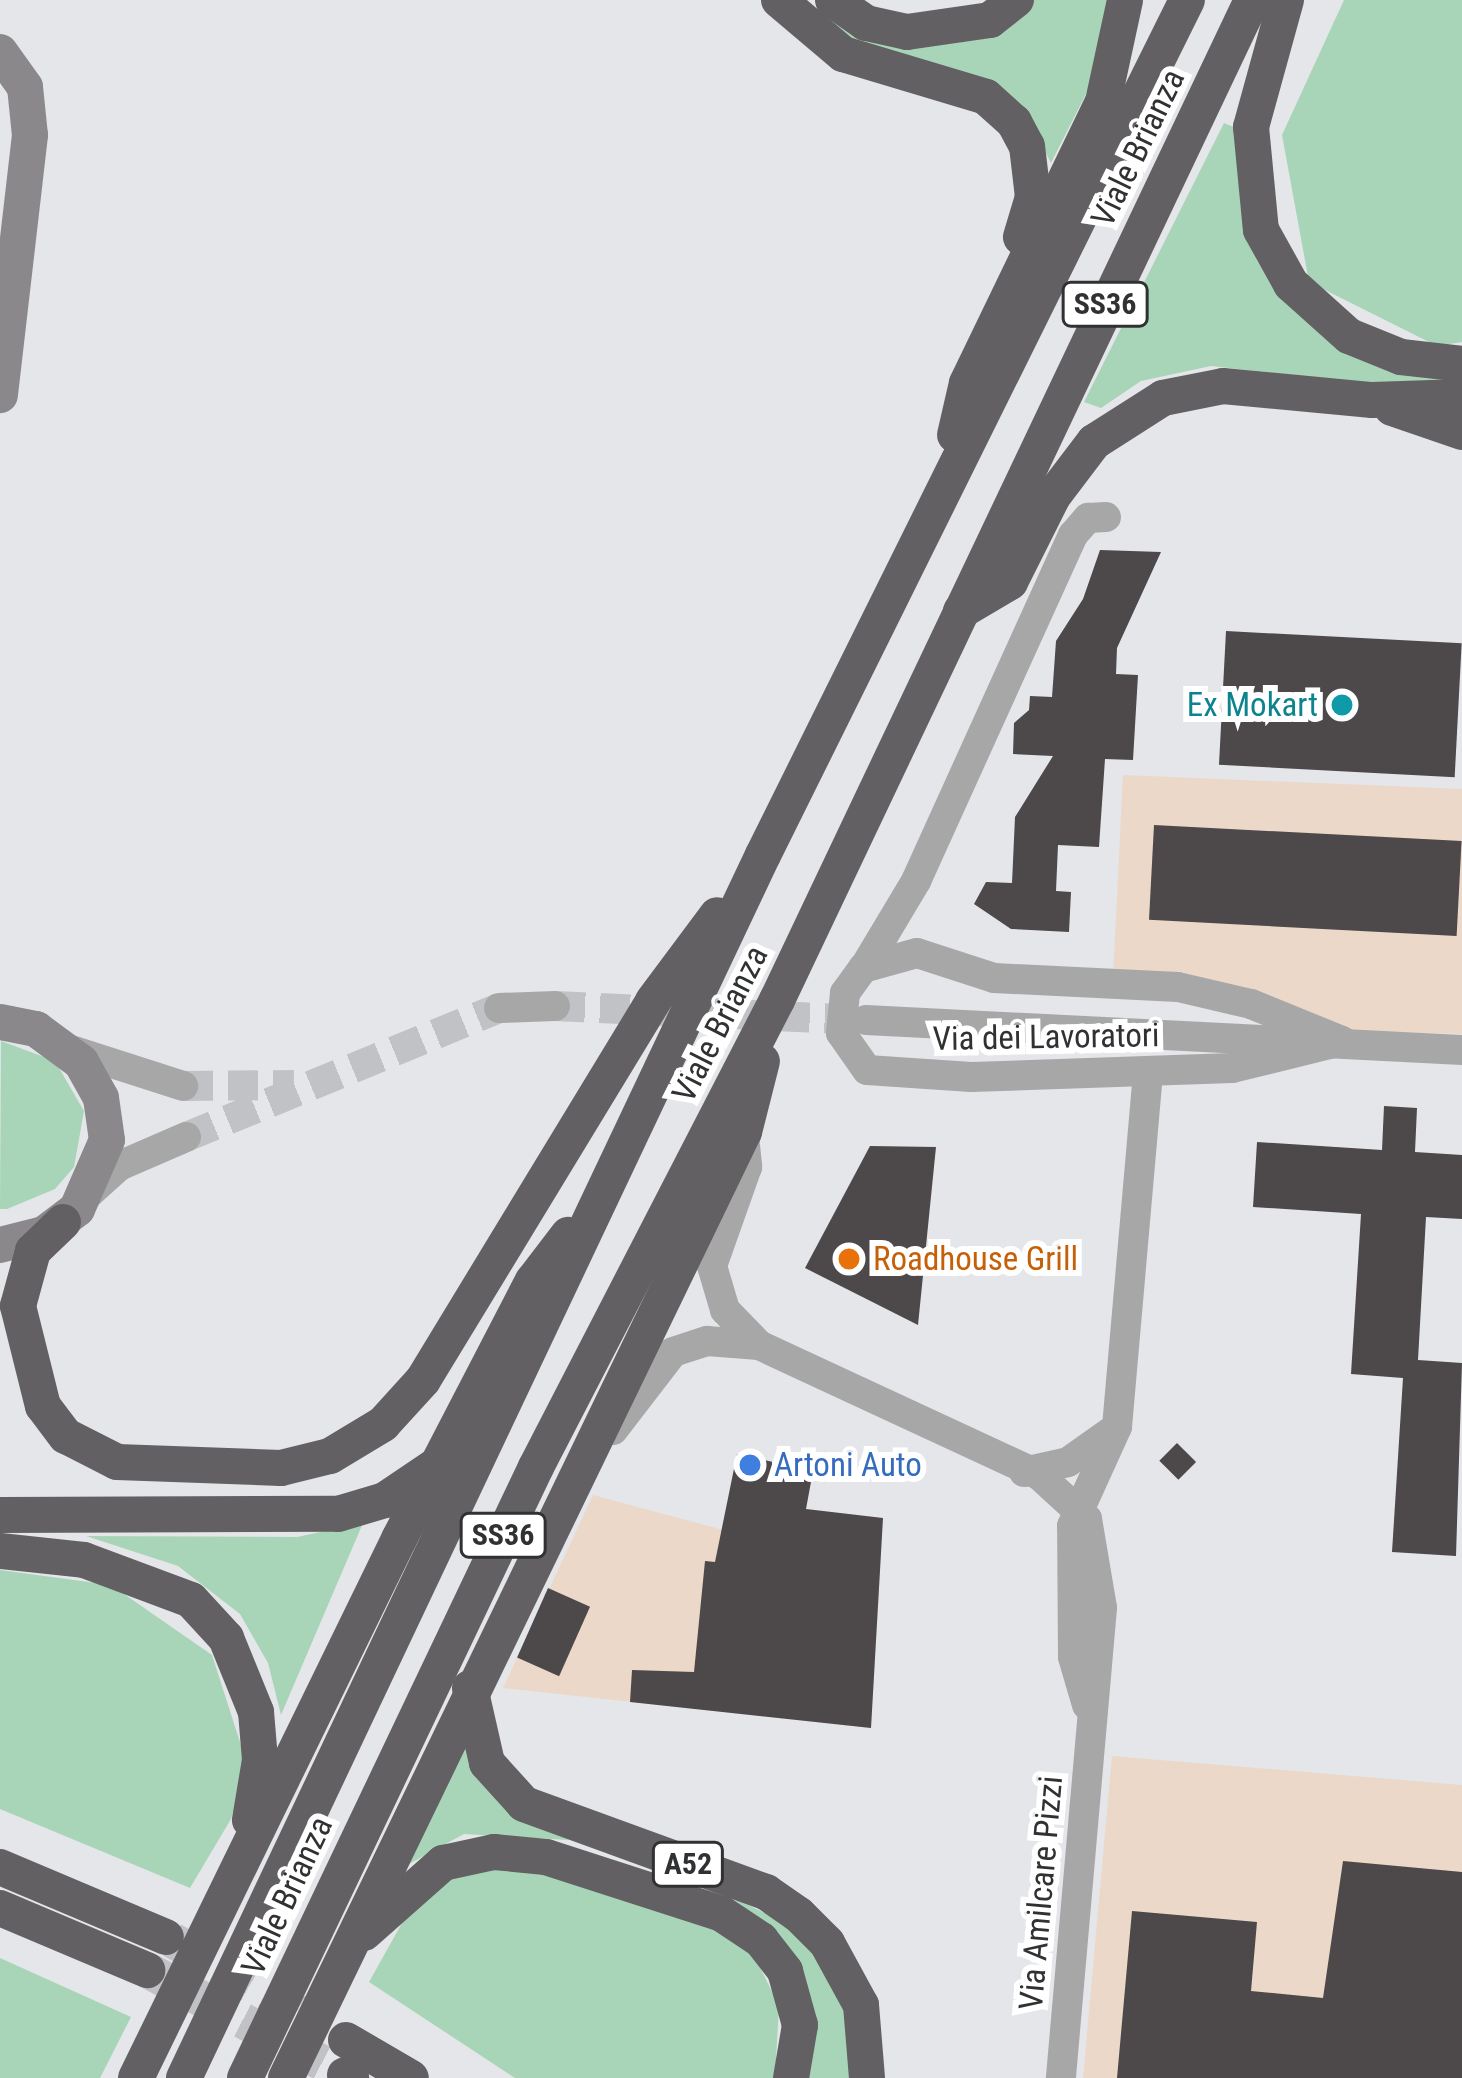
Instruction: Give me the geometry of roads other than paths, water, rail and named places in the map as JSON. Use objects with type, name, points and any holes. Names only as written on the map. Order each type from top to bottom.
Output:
[{"type":"highway","points":[[778,0],[843,54],[986,98],[1014,122],[1027,146],[1033,197],[992,332]]},
{"type":"highway","points":[[833,0],[866,22],[907,32],[990,20],[1016,0]]},
{"type":"highway","points":[[945,481],[967,383],[1103,102],[1125,0]]},
{"type":"highway","name":"Viale Brianza","points":[[184,2078],[763,855],[1187,0]]},
{"type":"highway","name":"Viale Brianza","points":[[245,2078],[536,1467],[777,1000],[1252,0]]},
{"type":"highway","points":[[1286,0],[1251,127],[1261,230],[1291,284],[1349,336],[1401,357],[1462,364]]},
{"type":"highway","points":[[961,611],[1010,582],[1084,453],[1122,419],[1162,398],[1223,386],[1372,400],[1462,397]]},
{"type":"highway","points":[[1372,400],[1462,431]]},
{"type":"highway","points":[[63,1222],[33,1252],[18,1306],[43,1406],[65,1436],[117,1462],[281,1468],[330,1456],[383,1424],[423,1380],[653,1001],[763,855]]},
{"type":"highway","points":[[286,2078],[470,1688],[744,1132],[777,1000]]},
{"type":"highway","points":[[136,2075],[533,1281],[620,1164]]},
{"type":"highway","points":[[0,1515],[338,1514],[385,1500],[443,1460]]},
{"type":"highway","points":[[0,1551],[85,1560],[151,1580],[191,1600],[226,1638],[246,1674],[260,1760],[252,1814],[214,1913]]},
{"type":"highway","name":"A52","points":[[470,1688],[487,1763],[524,1804],[766,1892],[827,1942],[861,2005],[867,2078]]},
{"type":"highway","points":[[0,1840],[57,1888]]},
{"type":"highway","points":[[337,1963],[390,1905],[443,1863],[474,1853],[546,1857],[722,1914],[761,1940],[795,1995],[800,2025],[791,2078]]},
{"type":"highway","points":[[0,1867],[166,1937]]},
{"type":"highway","points":[[0,1908],[147,1970]]},
{"type":"highway","points":[[348,2064],[411,2078]]},
{"type":"street","points":[[0,52],[26,87],[30,135],[0,395]]},
{"type":"street","points":[[0,100],[9,134],[0,243]]},
{"type":"street","name":"Via dei Lavoratori","points":[[1106,517],[1088,518],[1073,536],[916,881],[845,993],[841,1033],[867,1070],[914,1076],[1232,1068],[1342,1041]]},
{"type":"street","name":"Via dei Lavoratori","points":[[916,881],[911,925],[948,957],[994,978],[1178,986],[1251,1004],[1342,1041]]},
{"type":"street","name":"Via dei Lavoratori","points":[[863,968],[889,955],[948,957]]},
{"type":"street","points":[[499,1008],[555,1006]]},
{"type":"street","name":"Via dei Lavoratori","points":[[866,1020],[1462,1050]]},
{"type":"street","points":[[0,1022],[36,1029],[68,1049],[184,1086]]},
{"type":"street","points":[[68,1049],[92,1078],[106,1120],[104,1160],[89,1193]]},
{"type":"street","points":[[574,1476],[673,1352],[707,1341],[758,1345],[1024,1472],[1076,1516],[1117,1427],[1148,1071]]},
{"type":"street","points":[[744,1132],[746,1167],[712,1266],[725,1310],[758,1345]]},
{"type":"street","points":[[0,1245],[63,1222],[118,1166],[186,1137]]},
{"type":"street","points":[[1024,1472],[1067,1462],[1117,1427]]},
{"type":"street","name":"Via Amilcare Pizzi","points":[[1061,2078],[1101,1581],[1076,1516]]},
{"type":"tunnel","points":[[555,1006],[866,1020]]},
{"type":"tunnel","points":[[186,1137],[499,1008]]},
{"type":"tunnel","points":[[183,1086],[294,1085]]},
{"type":"tunnel","points":[[172,1940],[307,2018]]},
{"type":"tunnel","points":[[147,1970],[345,2075]]},
{"type":"place","name":"Ex Mokart","points":[[1342,705]]},
{"type":"place","name":"Roadhouse Grill","points":[[849,1259]]},
{"type":"place","name":"Artoni Auto","points":[[750,1465]]}]
